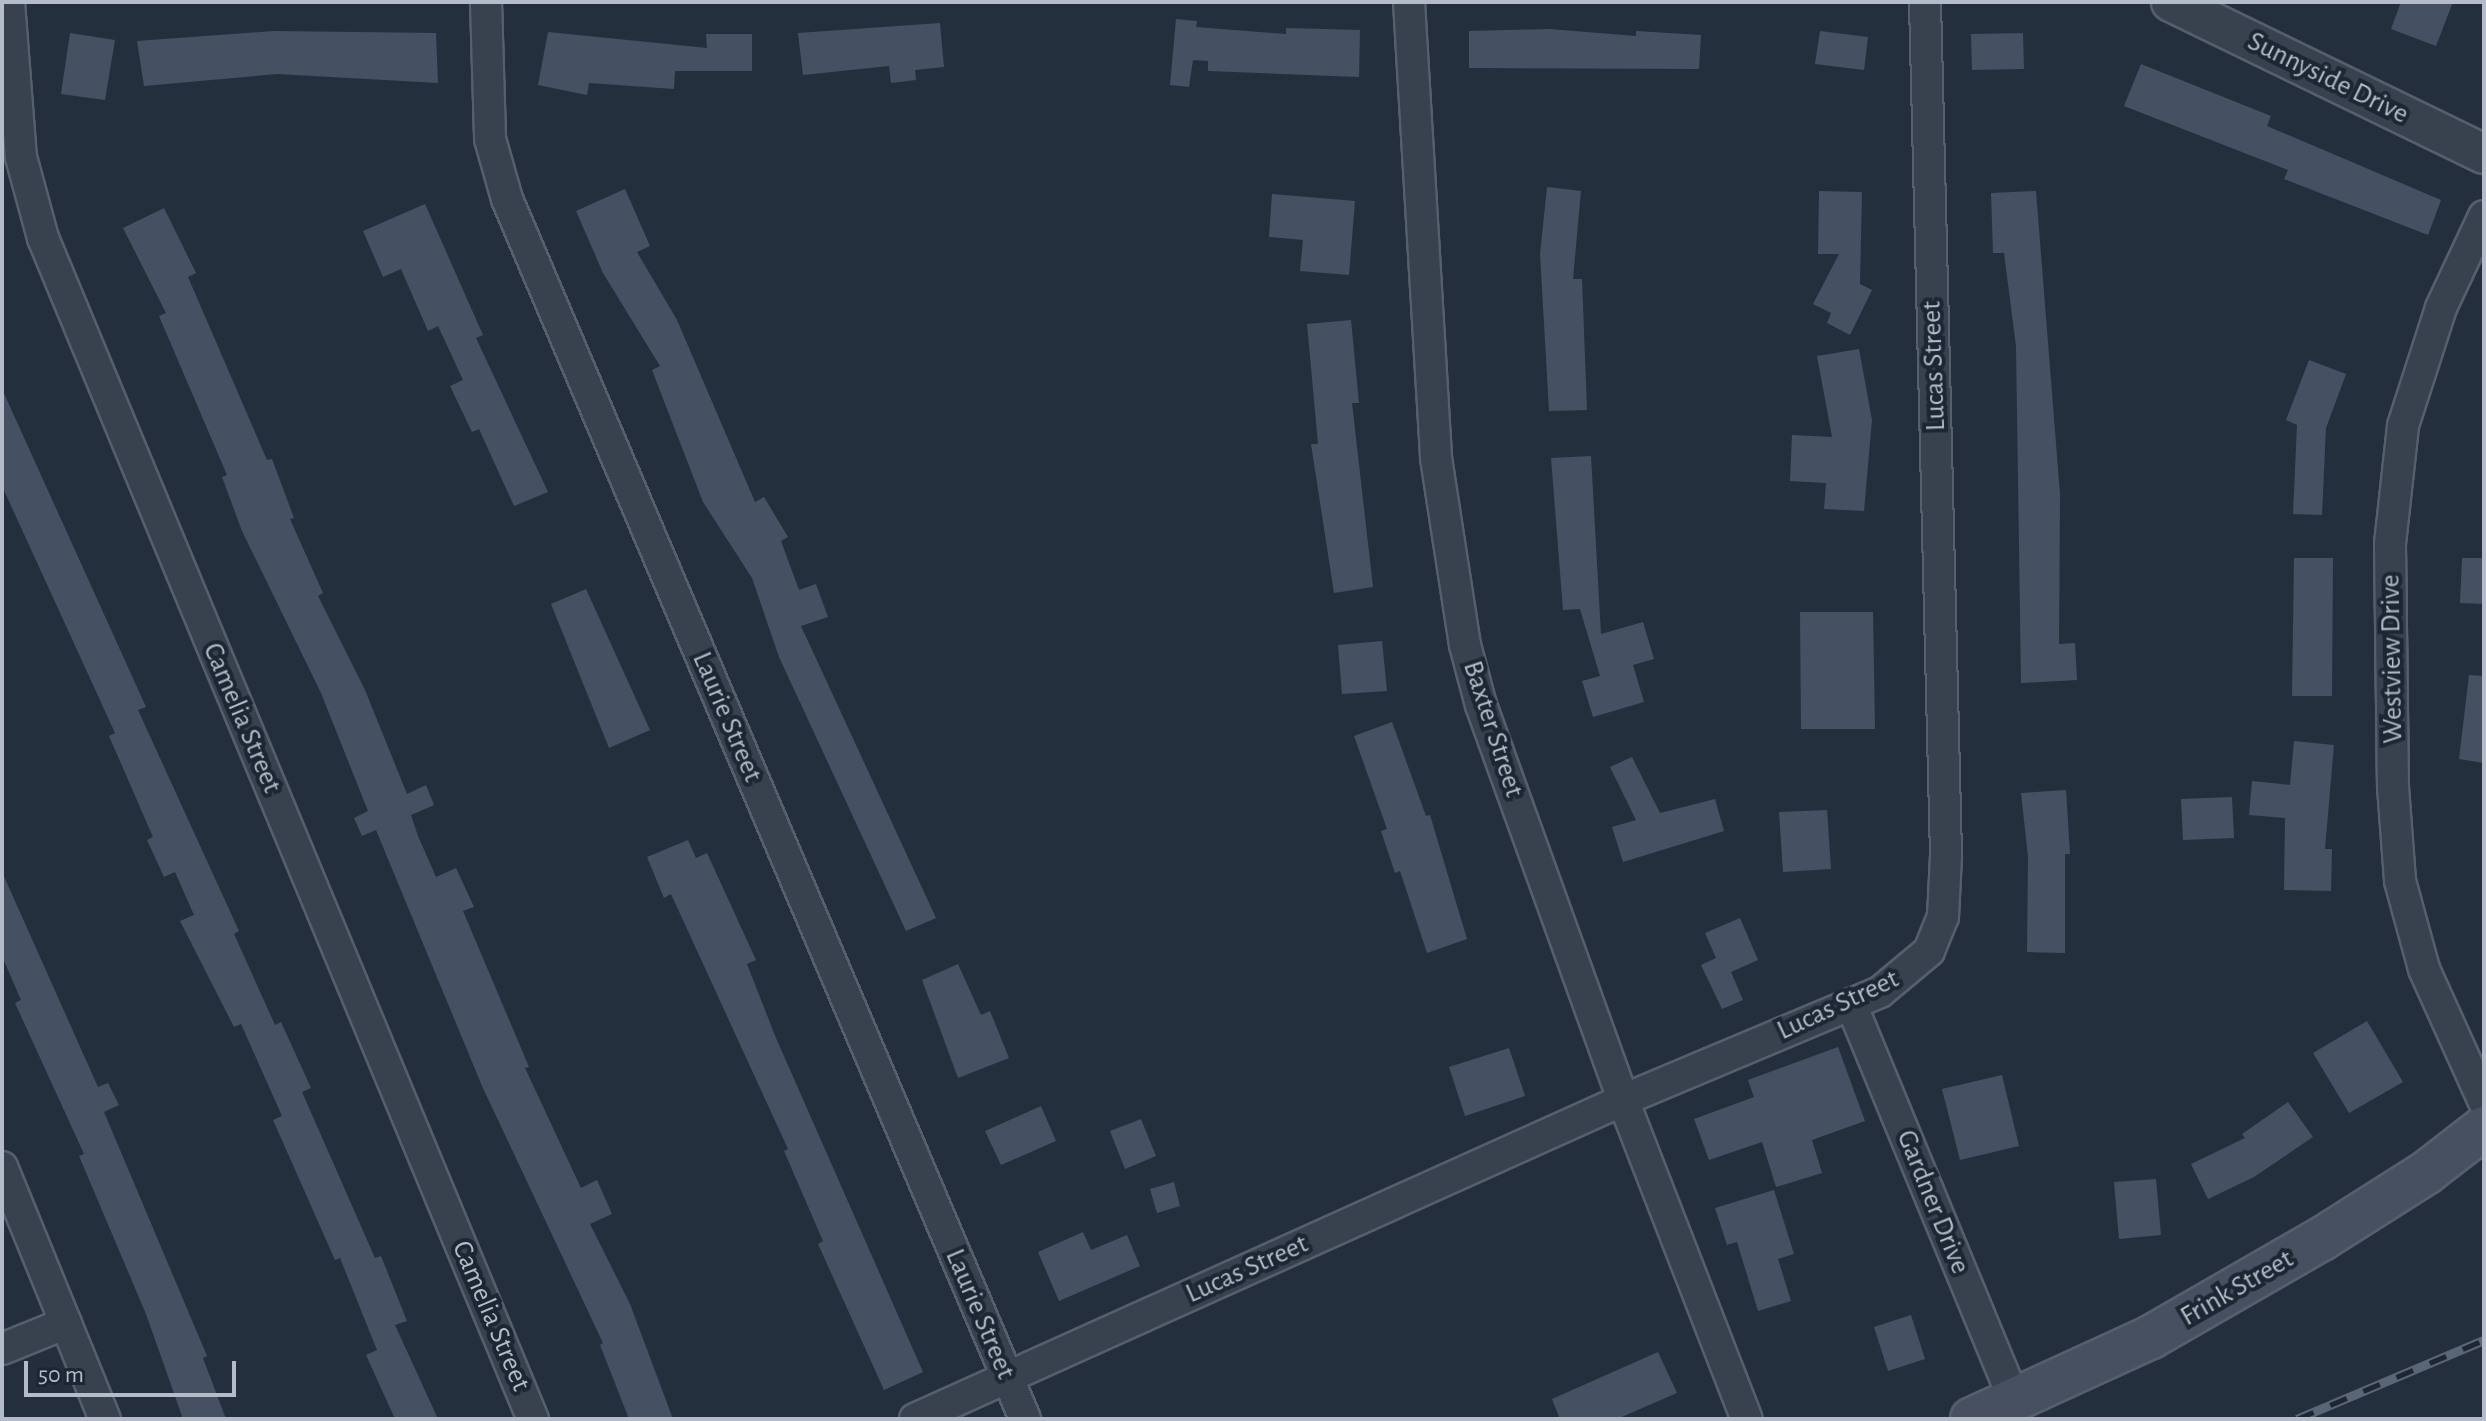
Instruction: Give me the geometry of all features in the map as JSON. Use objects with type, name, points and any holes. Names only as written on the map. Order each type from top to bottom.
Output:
[{"type":"main road","name":"Frink Street","points":[[1972,1419],[2151,1337],[2307,1248],[2427,1172],[2484,1128]]},
{"type":"street","name":"Camelia Street","points":[[9,2],[11,78],[21,157],[43,238],[533,1419]]},
{"type":"street","name":"Laurie Street","points":[[486,2],[490,139],[507,199],[1025,1419]]},
{"type":"street","name":"Baxter Street","points":[[1409,2],[1436,458],[1465,645],[1481,705],[1623,1100],[1747,1419]]},
{"type":"street","name":"Lucas Street","points":[[915,1419],[1623,1100],[1851,1004],[1908,973],[1929,951],[1943,917],[1925,2]]},
{"type":"street","name":"Sunnyside Drive","points":[[2171,2],[2484,154]]},
{"type":"street","name":"Westview Drive","points":[[2484,216],[2441,308],[2403,426],[2390,544],[2393,787],[2400,881],[2424,969],[2484,1102]]},
{"type":"street","name":"Gardner Drive","points":[[1851,1004],[2014,1400]]},
{"type":"street","points":[[2,1167],[105,1419]]},
{"type":"street","points":[[2,1349],[66,1323]]},
{"type":"building","points":[[2401,2],[2453,2],[2436,46],[2391,29]]},
{"type":"building","points":[[1176,19],[1197,21],[1196,27],[1286,34],[1286,28],[1360,30],[1359,77],[1208,71],[1208,61],[1193,60],[1189,87],[1170,85]]},
{"type":"building","points":[[940,23],[944,67],[915,70],[916,80],[891,83],[889,66],[803,75],[798,33]]},
{"type":"building","points":[[1549,29],[1636,36],[1636,31],[1701,35],[1699,69],[1469,68],[1469,31]]},
{"type":"building","points":[[274,31],[436,33],[438,83],[277,74],[144,86],[137,41]]},
{"type":"building","points":[[1820,31],[1868,37],[1864,70],[1815,64]]},
{"type":"building","points":[[548,32],[707,48],[706,34],[752,34],[752,71],[675,71],[674,89],[589,83],[587,95],[538,85]]},
{"type":"building","points":[[70,33],[115,40],[105,100],[61,94]]},
{"type":"building","points":[[2023,33],[2024,69],[1972,70],[1971,34]]},
{"type":"building","points":[[2141,64],[2271,116],[2267,126],[2441,200],[2428,235],[2284,179],[2288,170],[2124,106]]},
{"type":"building","points":[[1547,187],[1581,191],[1573,279],[1582,279],[1587,410],[1549,411],[1540,254]]},
{"type":"building","points":[[625,189],[650,246],[637,252],[677,320],[755,502],[764,497],[788,537],[781,541],[799,590],[816,584],[828,617],[801,626],[936,918],[906,931],[779,657],[752,578],[703,502],[652,370],[660,366],[603,273],[576,211]]},
{"type":"building","points":[[1819,191],[1862,192],[1860,284],[1872,290],[1850,335],[1827,323],[1831,313],[1813,304],[1839,254],[1818,254]]},
{"type":"building","points":[[2036,191],[2060,494],[2059,644],[2075,643],[2077,680],[2021,683],[2016,346],[2004,253],[1993,253],[1991,193]]},
{"type":"building","points":[[1272,194],[1355,201],[1349,275],[1300,271],[1303,240],[1269,237]]},
{"type":"building","points":[[425,204],[483,335],[476,338],[548,492],[514,506],[479,429],[472,432],[450,386],[463,380],[438,326],[428,331],[401,269],[383,277],[363,231]]},
{"type":"building","points":[[164,208],[196,273],[188,277],[267,460],[272,459],[294,518],[290,519],[323,593],[318,596],[365,690],[407,794],[426,785],[434,805],[411,815],[436,877],[456,868],[474,907],[463,911],[529,1067],[525,1068],[581,1188],[597,1180],[612,1214],[590,1224],[630,1304],[673,1419],[629,1419],[600,1345],[603,1343],[482,1086],[376,830],[362,836],[354,818],[368,811],[321,693],[242,531],[222,477],[227,475],[159,316],[166,313],[123,228]]},
{"type":"building","points":[[1351,320],[1359,403],[1352,403],[1373,587],[1334,593],[1311,444],[1318,444],[1307,324]]},
{"type":"building","points":[[1859,349],[1872,420],[1864,511],[1824,509],[1826,483],[1790,481],[1792,435],[1832,437],[1817,356]]},
{"type":"building","points":[[2309,360],[2346,374],[2326,428],[2322,515],[2293,514],[2297,425],[2286,420]]},
{"type":"building","points":[[2,389],[146,707],[138,710],[239,931],[234,934],[275,1025],[281,1022],[311,1088],[302,1092],[375,1258],[381,1256],[407,1321],[395,1325],[438,1419],[395,1419],[366,1355],[377,1350],[340,1258],[335,1260],[273,1120],[282,1116],[241,1024],[234,1027],[180,921],[194,915],[175,872],[164,877],[147,840],[153,837],[109,736],[115,733],[2,486]]},
{"type":"building","points":[[1591,456],[1601,634],[1643,622],[1654,659],[1633,665],[1644,702],[1593,717],[1582,681],[1600,676],[1580,609],[1563,610],[1551,458]]},
{"type":"building","points":[[2294,558],[2333,558],[2332,696],[2292,696]]},
{"type":"building","points":[[2462,558],[2484,558],[2484,604],[2460,603]]},
{"type":"building","points":[[586,589],[650,730],[609,748],[551,604]]},
{"type":"building","points":[[1800,612],[1873,612],[1875,729],[1801,729]]},
{"type":"building","points":[[1382,641],[1387,691],[1342,694],[1338,645]]},
{"type":"building","points":[[2469,675],[2484,676],[2484,763],[2459,759]]},
{"type":"building","points":[[1392,722],[1426,816],[1430,815],[1467,939],[1427,953],[1400,871],[1395,873],[1381,831],[1387,829],[1354,736]]},
{"type":"building","points":[[2294,741],[2334,745],[2325,849],[2332,849],[2331,891],[2284,890],[2285,818],[2249,815],[2252,781],[2290,785]]},
{"type":"building","points":[[1632,757],[1660,813],[1715,799],[1724,831],[1623,862],[1612,827],[1636,820],[1610,767]]},
{"type":"building","points":[[2066,790],[2070,854],[2065,854],[2065,953],[2027,952],[2028,857],[2021,793]]},
{"type":"building","points":[[2232,797],[2234,838],[2183,840],[2181,799]]},
{"type":"building","points":[[1827,810],[1831,869],[1783,872],[1779,812]]},
{"type":"building","points":[[688,840],[696,858],[707,853],[756,960],[747,964],[776,1038],[923,1372],[884,1390],[818,1244],[823,1241],[784,1151],[788,1149],[671,894],[664,898],[647,857]]},
{"type":"building","points":[[2,872],[98,1087],[108,1083],[119,1105],[104,1112],[207,1356],[203,1358],[226,1419],[183,1419],[146,1314],[79,1156],[84,1154],[15,1003],[21,1000],[2,956]]},
{"type":"building","points":[[1740,918],[1758,960],[1731,972],[1743,1000],[1722,1009],[1701,965],[1716,958],[1705,933]]},
{"type":"building","points":[[958,964],[981,1015],[990,1011],[1009,1058],[958,1078],[922,980]]},
{"type":"building","points":[[2367,1021],[2403,1082],[2349,1113],[2313,1053]]},
{"type":"building","points":[[1838,1047],[1865,1121],[1812,1140],[1822,1173],[1776,1187],[1762,1142],[1709,1160],[1694,1119],[1754,1097],[1748,1080]]},
{"type":"building","points":[[1509,1048],[1525,1096],[1465,1116],[1449,1067]]},
{"type":"building","points":[[2002,1075],[2019,1146],[1960,1160],[1942,1089]]},
{"type":"building","points":[[2288,1102],[2313,1137],[2254,1177],[2208,1199],[2191,1164],[2245,1138],[2242,1134]]},
{"type":"building","points":[[1041,1106],[1056,1141],[1001,1165],[985,1131]]},
{"type":"building","points":[[1141,1119],[1156,1156],[1125,1169],[1110,1131]]},
{"type":"building","points":[[2156,1179],[2161,1235],[2119,1239],[2114,1182]]},
{"type":"building","points":[[1174,1182],[1180,1206],[1157,1213],[1150,1189]]},
{"type":"building","points":[[1774,1190],[1794,1254],[1778,1259],[1791,1301],[1758,1311],[1737,1242],[1727,1245],[1715,1208]]},
{"type":"building","points":[[1083,1232],[1091,1250],[1127,1235],[1140,1266],[1059,1301],[1038,1252]]},
{"type":"building","points":[[1911,1315],[1925,1359],[1888,1371],[1874,1327]]},
{"type":"building","points":[[1658,1352],[1677,1393],[1617,1419],[1560,1419],[1552,1399]]},
{"type":"railway","points":[[2297,1419],[2484,1340]]}]
